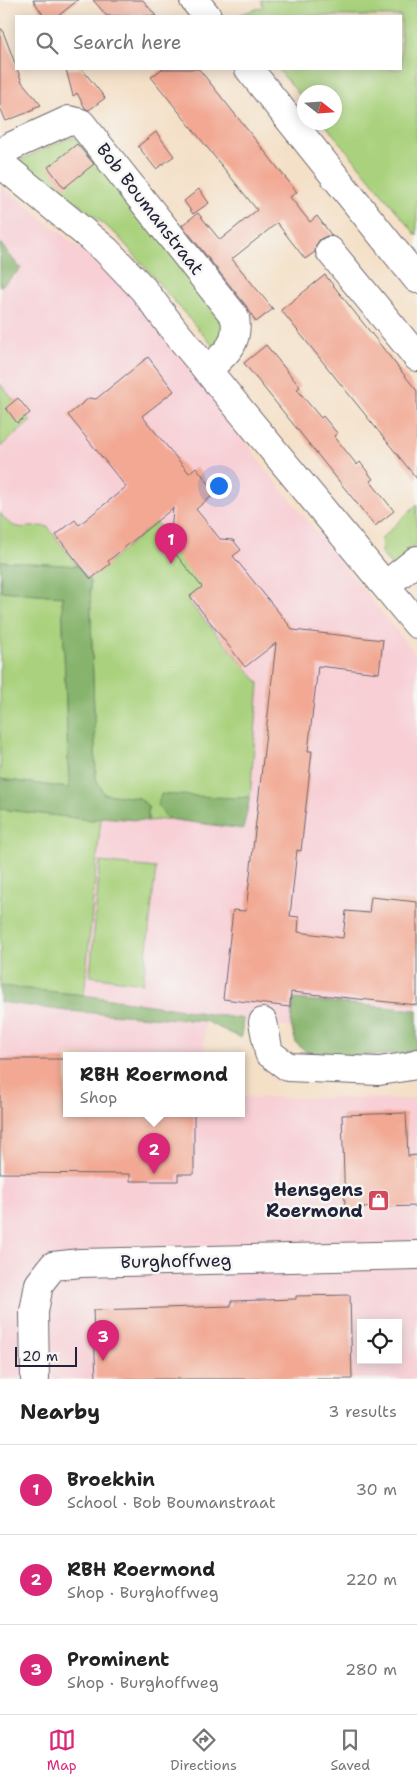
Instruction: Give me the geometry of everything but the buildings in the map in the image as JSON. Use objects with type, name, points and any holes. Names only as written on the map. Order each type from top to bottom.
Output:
[{"type":"street","points":[[194,0],[206,15]]},
{"type":"street","points":[[250,70],[417,279]]},
{"type":"street","name":"Bob Boumanstraat","points":[[0,156],[10,147],[69,120],[81,123],[235,317],[237,331],[232,343],[225,354],[207,370]]},
{"type":"street","points":[[0,163],[106,250],[143,289],[207,370],[417,624]]},
{"type":"street","points":[[330,251],[416,355]]},
{"type":"street","points":[[386,586],[417,560]]},
{"type":"street","points":[[263,1022],[269,1053],[288,1067],[379,1071],[411,1066],[417,1063]]},
{"type":"street","name":"Burghoffweg","points":[[35,1379],[34,1312],[39,1284],[53,1266],[80,1263],[417,1255]]},
{"type":"shaded area","points":[[1,186],[96,261],[154,317],[267,471],[417,656],[417,1044],[411,1047],[84,995],[0,986]]},
{"type":"shaded area","points":[[0,1002],[67,1011],[205,1021],[204,1052],[63,1052],[63,1117],[245,1117],[245,1097],[417,1099],[417,1379],[0,1379]]},
{"type":"green space","points":[[261,0],[417,0],[417,236],[330,130],[342,130],[342,85],[297,85],[297,92],[279,70],[402,70],[402,15],[238,15],[263,7]]},
{"type":"green space","points":[[76,137],[152,225],[227,330],[218,349],[211,344],[118,236],[77,202],[71,207],[18,161],[64,140]]},
{"type":"green space","points":[[0,243],[21,269],[0,287]]},
{"type":"green space","points":[[0,384],[31,421],[0,447]]},
{"type":"green space","points":[[417,504],[417,544],[409,550],[396,571],[381,553],[382,542],[380,540]]},
{"type":"green space","points":[[0,513],[8,522],[16,527],[48,527],[78,566],[0,561]]},
{"type":"green space","points":[[156,522],[206,586],[188,601],[259,683],[250,797],[157,806],[168,819],[148,821],[148,806],[139,798],[104,794],[96,779],[90,582],[88,580]]},
{"type":"green space","points":[[0,561],[78,566],[90,582],[96,779],[104,794],[139,798],[148,806],[148,821],[101,817],[92,820],[0,809],[0,779],[69,788],[62,596],[1,591]]},
{"type":"green space","points":[[0,579],[1,591],[62,596],[69,788],[0,779]]},
{"type":"green space","points":[[161,794],[233,798],[250,797],[243,829],[168,819],[157,806]]},
{"type":"green space","points":[[0,809],[92,820],[101,817],[84,995],[0,986]]},
{"type":"green space","points":[[100,862],[156,868],[143,983],[90,976]]},
{"type":"green space","points":[[0,986],[84,995],[243,1019],[241,1038],[205,1021],[67,1011],[0,1002]]},
{"type":"green space","points":[[293,999],[417,1010],[417,1048],[406,1053],[383,1055],[309,1054],[296,1043],[291,1025]]},
{"type":"place","name":"Broekhin","points":[[171,564]]},
{"type":"place","name":"RBH Roermond","points":[[154,1174]]},
{"type":"place","name":"Hensgens Roermond","points":[[379,1200]]},
{"type":"place","name":"Prominent","points":[[103,1361]]}]
